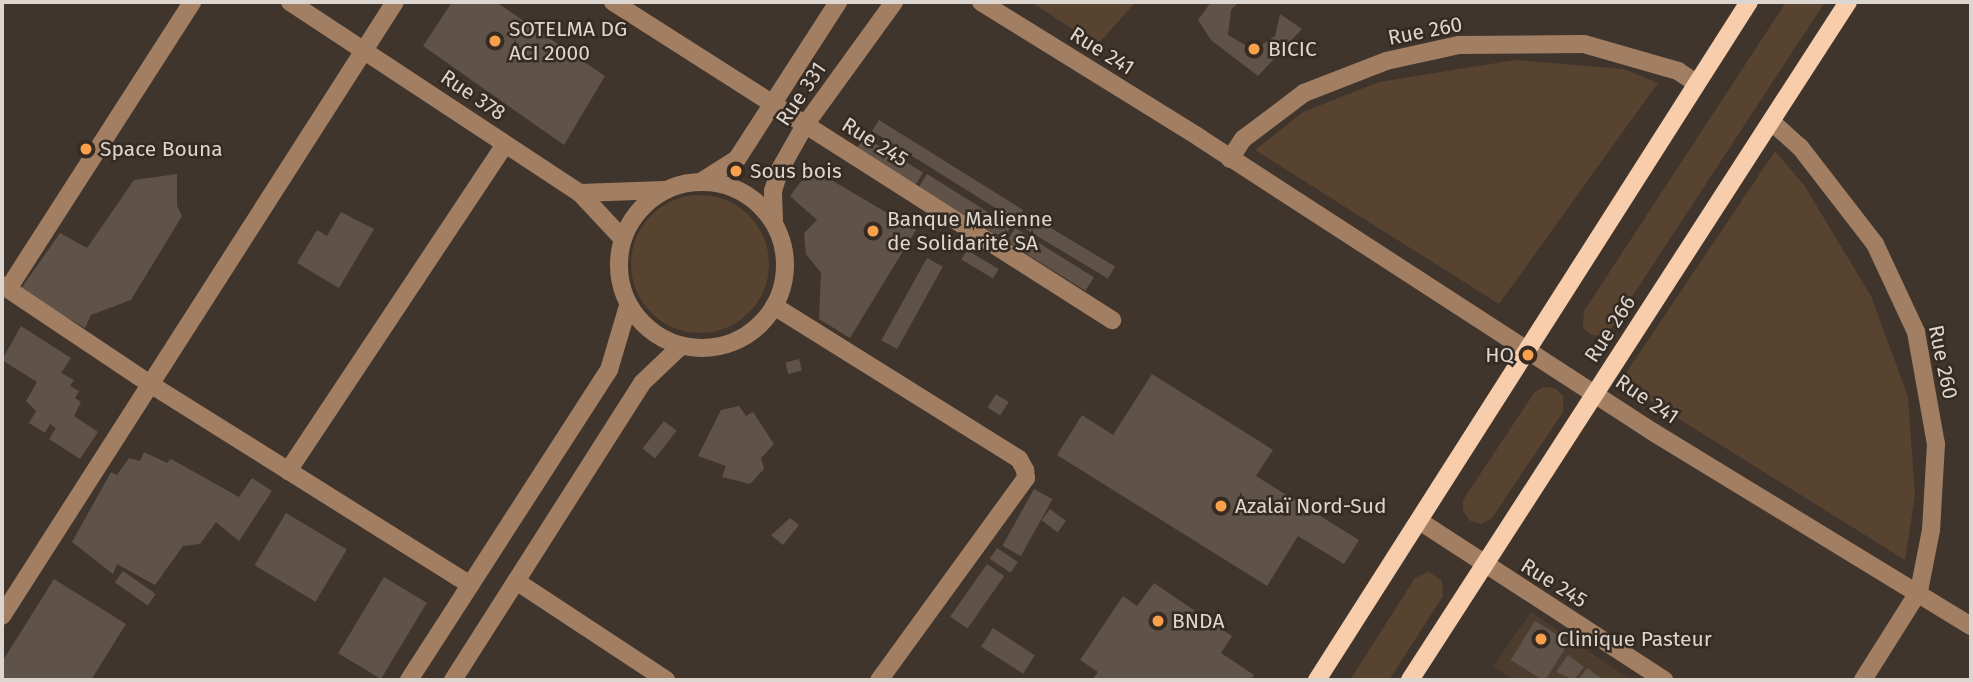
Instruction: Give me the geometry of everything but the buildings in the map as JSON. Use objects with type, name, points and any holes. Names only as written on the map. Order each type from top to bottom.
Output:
[{"type":"main road","points":[[1317,680],[1530,350],[1749,2]]},
{"type":"main road","name":"Rue 266","points":[[1410,680],[1482,565],[1773,123],[1847,2]]},
{"type":"street","points":[[192,2],[5,287],[150,384],[470,585]]},
{"type":"street","name":"Rue 378","points":[[290,2],[580,193],[622,238]]},
{"type":"street","points":[[2,616],[395,2]]},
{"type":"street","name":"Rue 245","points":[[613,2],[1112,320]]},
{"type":"street","name":"Rue 331","points":[[702,181],[737,159],[838,2]]},
{"type":"street","name":"Rue 331","points":[[774,222],[773,191],[779,171],[805,125],[894,2]]},
{"type":"street","name":"Rue 241","points":[[981,2],[1200,138],[1597,392],[1653,432],[1919,591],[1971,626]]},
{"type":"street","name":"Rue 260","points":[[1230,159],[1243,139],[1304,93],[1386,61],[1459,45],[1584,44],[1678,71],[1696,83]]},
{"type":"street","name":"Rue 260","points":[[1773,123],[1800,147],[1875,244],[1916,332],[1936,444],[1931,530],[1919,591],[1863,680]]},
{"type":"street","points":[[288,471],[505,144]]},
{"type":"street","points":[[580,193],[664,190],[702,181],[743,192],[774,222],[786,264],[774,306],[757,327],[734,342],[708,348],[681,346],[660,338],[628,306]]},
{"type":"street","points":[[409,680],[609,370],[628,306],[618,261],[622,238],[646,202],[664,190]]},
{"type":"street","points":[[774,306],[1019,458],[1025,470],[1026,478],[879,680]]},
{"type":"street","points":[[453,680],[642,383],[681,346]]},
{"type":"street","name":"Rue 245","points":[[1420,522],[1482,565],[1664,680]]},
{"type":"street","points":[[516,582],[666,680]]},
{"type":"shaded area","points":[[1031,2],[1136,2],[1097,45]]},
{"type":"shaded area","points":[[1786,2],[1825,2],[1611,329],[1602,336],[1591,335],[1583,328],[1584,311]]},
{"type":"shaded area","points":[[1515,60],[1624,69],[1658,83],[1499,304],[1255,150],[1303,112],[1379,82]]},
{"type":"shaded area","points":[[1775,151],[1804,185],[1871,296],[1908,397],[1915,495],[1905,560],[1620,382]]},
{"type":"shaded area","points":[[700,195],[726,201],[748,216],[763,238],[769,264],[763,290],[748,312],[726,327],[700,333],[674,327],[652,312],[637,290],[631,264],[637,238],[652,216],[674,201]]},
{"type":"shaded area","points":[[1543,387],[1555,388],[1563,396],[1563,412],[1492,518],[1481,524],[1470,521],[1463,511],[1463,500],[1534,393]]},
{"type":"shaded area","points":[[1429,572],[1442,581],[1443,596],[1389,680],[1350,680],[1415,578]]},
{"type":"shaded area","name":"Clinique Pasteur","points":[[1531,612],[1631,680],[1514,680],[1493,666]]},
{"type":"place","name":"SOTELMA DG ACI 2000","points":[[495,41]]},
{"type":"place","name":"BICIC","points":[[1254,49]]},
{"type":"place","name":"Space Bouna","points":[[86,149]]},
{"type":"place","name":"Sous bois","points":[[736,171]]},
{"type":"place","name":"Banque Malienne de Solidarité SA","points":[[873,231]]},
{"type":"place","name":"HQ","points":[[1528,355]]},
{"type":"place","name":"Azalaï Nord-Sud","points":[[1221,506]]},
{"type":"place","name":"BNDA","points":[[1158,621]]},
{"type":"place","name":"Clinique Pasteur","points":[[1541,639]]}]
